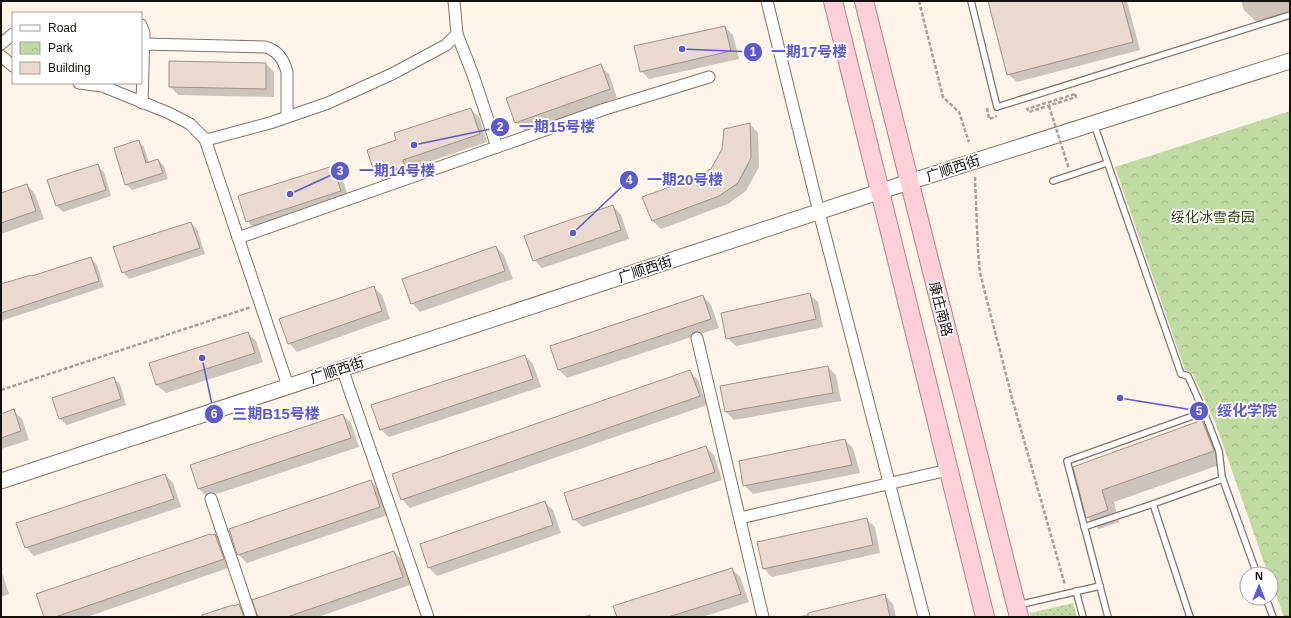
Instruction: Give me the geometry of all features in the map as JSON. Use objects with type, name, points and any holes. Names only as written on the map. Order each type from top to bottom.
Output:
[{"type":"highway","points":[[833,1],[984,617]]},
{"type":"highway","name":"康庄南路","points":[[864,1],[1017,611]]},
{"type":"main road","name":"广顺西街","points":[[1,481],[909,182],[1290,61]]},
{"type":"street","points":[[454,1],[457,34],[473,75],[497,147]]},
{"type":"street","points":[[767,1],[819,212],[924,617]]},
{"type":"street","points":[[142,28],[144,33],[142,103]]},
{"type":"street","points":[[205,139],[270,123],[328,103],[392,74],[446,45],[457,34]]},
{"type":"street","points":[[1,44],[12,35]]},
{"type":"street","points":[[144,44],[271,48],[281,58],[287,72],[287,117]]},
{"type":"street","points":[[1,56],[12,65]]},
{"type":"street","points":[[238,238],[605,109],[709,77]]},
{"type":"street","points":[[87,84],[102,86],[142,103],[169,112],[190,124],[205,139],[288,386]]},
{"type":"street","points":[[697,338],[763,617]]},
{"type":"street","points":[[342,368],[428,617]]},
{"type":"street","points":[[740,518],[948,470]]},
{"type":"street","points":[[211,499],[251,617]]},
{"type":"lane","points":[[971,1],[997,107],[1290,15]]},
{"type":"lane","points":[[1094,123],[1181,374],[1188,376],[1219,451],[1223,478],[1254,566]]},
{"type":"lane","points":[[1053,181],[1107,163]]},
{"type":"lane","points":[[1108,617],[1067,461],[1204,412]]},
{"type":"lane","points":[[1084,527],[1153,504],[1223,478]]},
{"type":"lane","points":[[1153,504],[1190,617]]},
{"type":"lane","points":[[1017,611],[1067,593],[1100,586]]},
{"type":"lane","points":[[1076,591],[1083,617]]},
{"type":"lane","points":[[1269,606],[1272,617]]},
{"type":"path","points":[[919,1],[943,97],[960,112],[969,142]]},
{"type":"path","points":[[1048,104],[1027,109],[1029,112],[1048,104],[1056,100],[1075,94],[1076,97],[1048,104]]},
{"type":"path","points":[[1048,104],[1069,169]]},
{"type":"path","points":[[975,177],[980,273],[1012,398],[1067,593]]},
{"type":"path","points":[[1,390],[260,304]]},
{"type":"green space","name":"绥化冰雪奇园","points":[[1290,111],[1290,617],[1284,617],[1279,603],[1279,566],[1265,566],[1215,422],[1193,374],[1185,370],[1115,167]]},
{"type":"green space","points":[[1073,603],[1077,617],[1031,617],[1030,613]]},
{"type":"building","points":[[988,1],[1122,1],[1133,42],[1007,75]]},
{"type":"building","points":[[725,26],[731,51],[640,72],[634,46]]},
{"type":"building","points":[[169,61],[266,63],[266,89],[169,87]]},
{"type":"building","points":[[601,64],[610,89],[515,123],[506,98]]},
{"type":"building","points":[[471,108],[480,134],[403,160],[405,166],[375,175],[367,150],[396,140],[394,133]]},
{"type":"building","points":[[750,123],[751,158],[738,183],[719,196],[652,221],[642,197],[692,179],[711,169],[722,149],[724,129]]},
{"type":"building","points":[[139,140],[146,163],[158,159],[163,173],[125,185],[114,148]]},
{"type":"building","points":[[98,164],[106,190],[56,206],[47,180]]},
{"type":"building","points":[[333,166],[341,191],[246,222],[238,196]]},
{"type":"building","points":[[27,184],[36,211],[1,223],[1,193]]},
{"type":"building","points":[[613,205],[621,230],[533,261],[524,236]]},
{"type":"building","points":[[191,222],[200,248],[122,273],[113,247]]},
{"type":"building","points":[[496,246],[505,271],[411,304],[402,279]]},
{"type":"building","points":[[91,257],[99,281],[1,313],[1,284],[31,275],[32,276]]},
{"type":"building","points":[[374,286],[382,311],[288,344],[279,319]]},
{"type":"building","points":[[810,293],[816,319],[726,339],[721,313]]},
{"type":"building","points":[[703,295],[711,319],[558,370],[550,346]]},
{"type":"building","points":[[248,332],[255,353],[156,385],[149,363]]},
{"type":"building","points":[[525,355],[533,379],[380,430],[371,405]]},
{"type":"building","points":[[828,366],[833,393],[725,412],[720,386]]},
{"type":"building","points":[[690,370],[700,396],[401,500],[392,474]]},
{"type":"building","points":[[114,377],[121,399],[59,419],[52,398]]},
{"type":"building","points":[[14,409],[21,431],[1,438],[1,414]]},
{"type":"building","points":[[343,414],[351,438],[198,489],[190,465]]},
{"type":"building","points":[[1202,420],[1214,451],[1102,490],[1108,510],[1086,518],[1073,467]]},
{"type":"building","points":[[845,439],[852,465],[743,486],[739,461]]},
{"type":"building","points":[[706,446],[715,472],[573,520],[564,493]]},
{"type":"building","points":[[165,474],[174,499],[25,548],[16,523]]},
{"type":"building","points":[[371,480],[380,507],[238,555],[237,554],[229,529]]},
{"type":"building","points":[[545,501],[553,525],[428,568],[420,544]]},
{"type":"building","points":[[867,518],[873,545],[763,569],[757,542]]},
{"type":"building","points":[[210,534],[215,534],[224,559],[55,617],[44,617],[36,594]]},
{"type":"building","points":[[394,551],[403,577],[287,617],[258,617],[252,600]]},
{"type":"building","points":[[732,568],[741,594],[668,617],[617,617],[613,606]]},
{"type":"building","points":[[885,594],[890,617],[808,617],[808,613]]},
{"type":"building","points":[[239,604],[244,617],[203,617],[202,615],[233,605]]},
{"type":"place","name":"一期17号楼","points":[[682,49]]},
{"type":"place","name":"一期15号楼","points":[[414,145]]},
{"type":"place","name":"一期14号楼","points":[[290,194]]},
{"type":"place","name":"一期20号楼","points":[[573,233]]},
{"type":"place","name":"三期B15号楼","points":[[202,358]]},
{"type":"place","name":"绥化学院","points":[[1120,398]]}]
